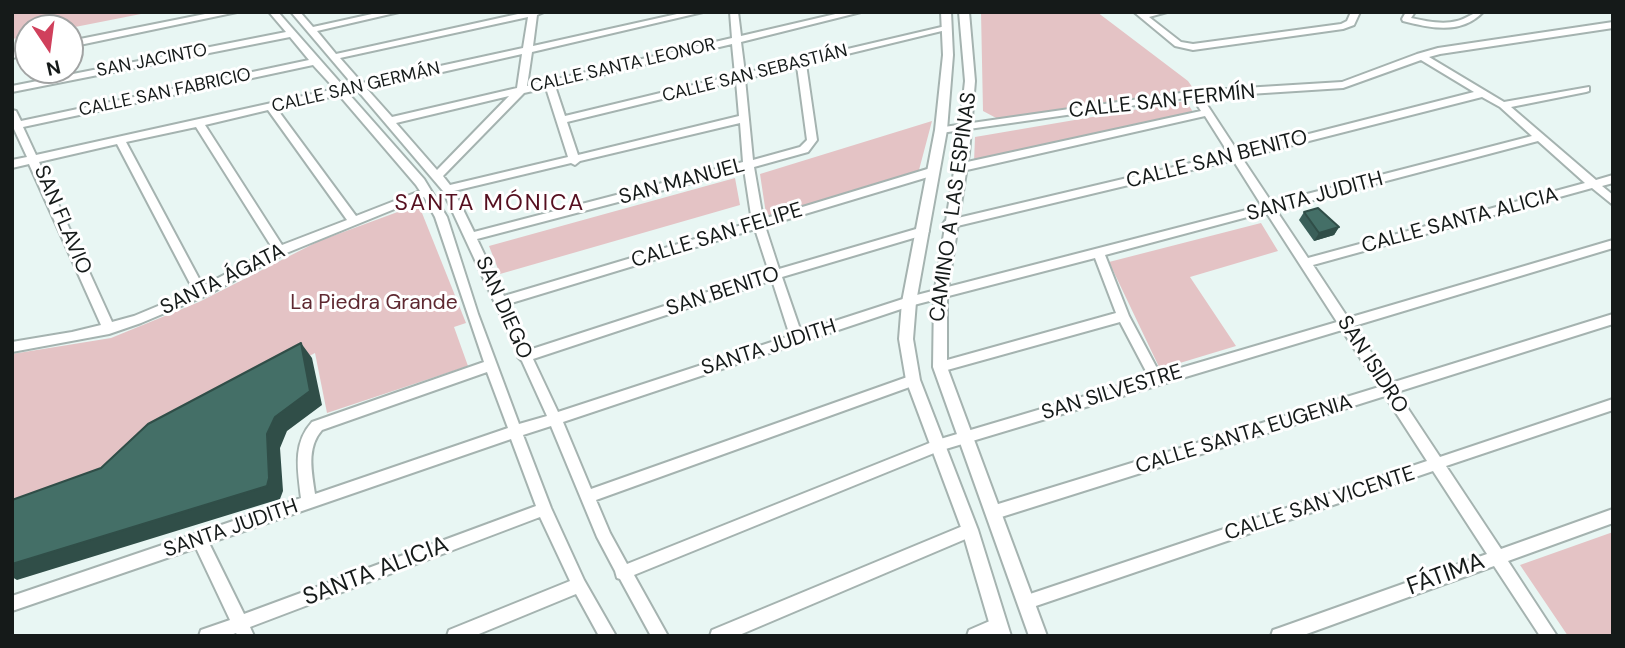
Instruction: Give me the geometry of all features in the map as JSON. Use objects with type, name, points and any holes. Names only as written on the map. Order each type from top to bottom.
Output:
[{"type":"street","points":[[84,41],[232,12]]},
{"type":"street","name":"SAN DIEGO","points":[[273,12],[344,91],[427,192],[441,217],[514,432],[544,509],[579,585],[608,636]]},
{"type":"street","name":"SAN DIEGO","points":[[295,12],[448,189],[555,419],[622,573],[660,636]]},
{"type":"street","points":[[311,30],[395,12]]},
{"type":"street","name":"CALLE SAN GERMÁN","points":[[12,164],[699,12]]},
{"type":"street","points":[[734,12],[746,165],[758,223],[797,338]]},
{"type":"street","name":"CALLE SANTA LEONOR","points":[[390,121],[857,12]]},
{"type":"street","name":"CAMINO A LAS ESPINAS","points":[[964,12],[970,83],[940,293],[937,331],[940,367],[1038,636]]},
{"type":"street","points":[[1139,14],[1163,12]]},
{"type":"street","points":[[1139,14],[1178,44],[1193,47],[1343,26],[1351,23],[1356,12]]},
{"type":"street","points":[[1408,16],[1447,25],[1468,21],[1479,12]]},
{"type":"street","points":[[334,57],[535,13],[522,89],[438,175]]},
{"type":"street","name":"CAMINO A LAS ESPINAS","points":[[946,20],[948,55],[941,130],[909,302],[906,339],[913,380],[970,530],[1001,630]]},
{"type":"street","name":"CALLE SAN SEBASTIÁN","points":[[562,120],[801,63],[946,20]]},
{"type":"street","points":[[1420,56],[1453,48],[1608,26],[1613,33]]},
{"type":"street","name":"SAN JACINTO","points":[[12,89],[291,34]]},
{"type":"street","points":[[1420,56],[1503,105],[1613,201]]},
{"type":"street","name":"CALLE SAN FERMÍN","points":[[941,130],[1195,94],[1343,85],[1420,56]]},
{"type":"street","name":"CALLE SAN FABRICIO","points":[[15,125],[317,61]]},
{"type":"street","name":"SAN MANUEL","points":[[471,237],[804,150],[813,140],[801,63]]},
{"type":"street","points":[[549,82],[575,161]]},
{"type":"street","points":[[1503,105],[1586,89]]},
{"type":"street","name":"CALLE SAN BENITO","points":[[949,224],[1484,93]]},
{"type":"street","name":"SAN ISIDRO","points":[[1195,94],[1549,636]]},
{"type":"street","points":[[271,107],[353,220]]},
{"type":"street","name":"SAN FLAVIO","points":[[12,113],[15,125],[35,158],[109,329]]},
{"type":"street","points":[[958,168],[1206,113]]},
{"type":"street","points":[[448,189],[575,161],[742,119]]},
{"type":"street","points":[[199,122],[280,251]]},
{"type":"street","name":"SANTA JUDITH","points":[[12,604],[514,432],[909,302],[1539,137]]},
{"type":"street","points":[[118,139],[201,293]]},
{"type":"street","name":"CALLE SAN FELIPE","points":[[500,302],[934,170]]},
{"type":"street","name":"CALLE SANTA ALICIA","points":[[1306,263],[1613,179]]},
{"type":"street","name":"SANTA ÁGATA","points":[[12,347],[109,329],[201,293],[280,251],[427,192]]},
{"type":"street","name":"SAN BENITO","points":[[524,357],[774,275],[923,231]]},
{"type":"street","name":"SAN SILVESTRE","points":[[622,573],[965,436],[1613,244]]},
{"type":"street","points":[[1099,253],[1123,316],[1156,379]]},
{"type":"street","points":[[940,367],[1123,316]]},
{"type":"street","name":"CALLE SANTA EUGENIA","points":[[995,512],[1613,319]]},
{"type":"street","points":[[309,503],[306,442],[317,426],[491,365]]},
{"type":"street","points":[[587,497],[913,380]]},
{"type":"street","name":"CALLE SAN VICENTE","points":[[1027,602],[1613,404]]},
{"type":"street","name":"SANTA ALICIA","points":[[207,636],[243,629],[544,509]]},
{"type":"street","name":"FÁTIMA","points":[[1279,636],[1613,516]]},
{"type":"street","points":[[718,636],[970,530]]},
{"type":"street","points":[[200,540],[243,629]]},
{"type":"street","points":[[455,636],[579,585]]},
{"type":"street","points":[[975,636],[1001,630]]},
{"type":"green space","points":[[12,12],[151,12],[84,25],[84,14],[14,14],[12,39]]},
{"type":"green space","points":[[981,12],[1097,12],[1188,81],[1195,91],[1000,120],[983,111]]},
{"type":"green space","points":[[1186,101],[1193,112],[974,162],[975,137]]},
{"type":"green space","points":[[932,121],[919,170],[773,216],[766,214],[760,174]]},
{"type":"green space","points":[[735,178],[740,205],[500,274],[489,246]]},
{"type":"green space","name":"La Piedra Grande","points":[[420,208],[466,323],[454,327],[468,366],[327,413],[315,353],[233,395],[111,479],[12,518],[12,354],[111,338],[199,302],[319,241],[403,210]]},
{"type":"green space","points":[[1261,223],[1278,251],[1190,277],[1236,346],[1160,369],[1109,262]]},
{"type":"green space","points":[[1613,532],[1613,636],[1568,636],[1520,565]]},
{"type":"building","points":[[1318,208],[1339,227],[1319,233],[1304,212]]},
{"type":"building","points":[[301,343],[310,391],[275,417],[267,434],[267,486],[12,564],[12,500],[101,468],[148,424]]},
{"type":"district","name":"SANTA MÓNICA","points":[[490,204]]}]
